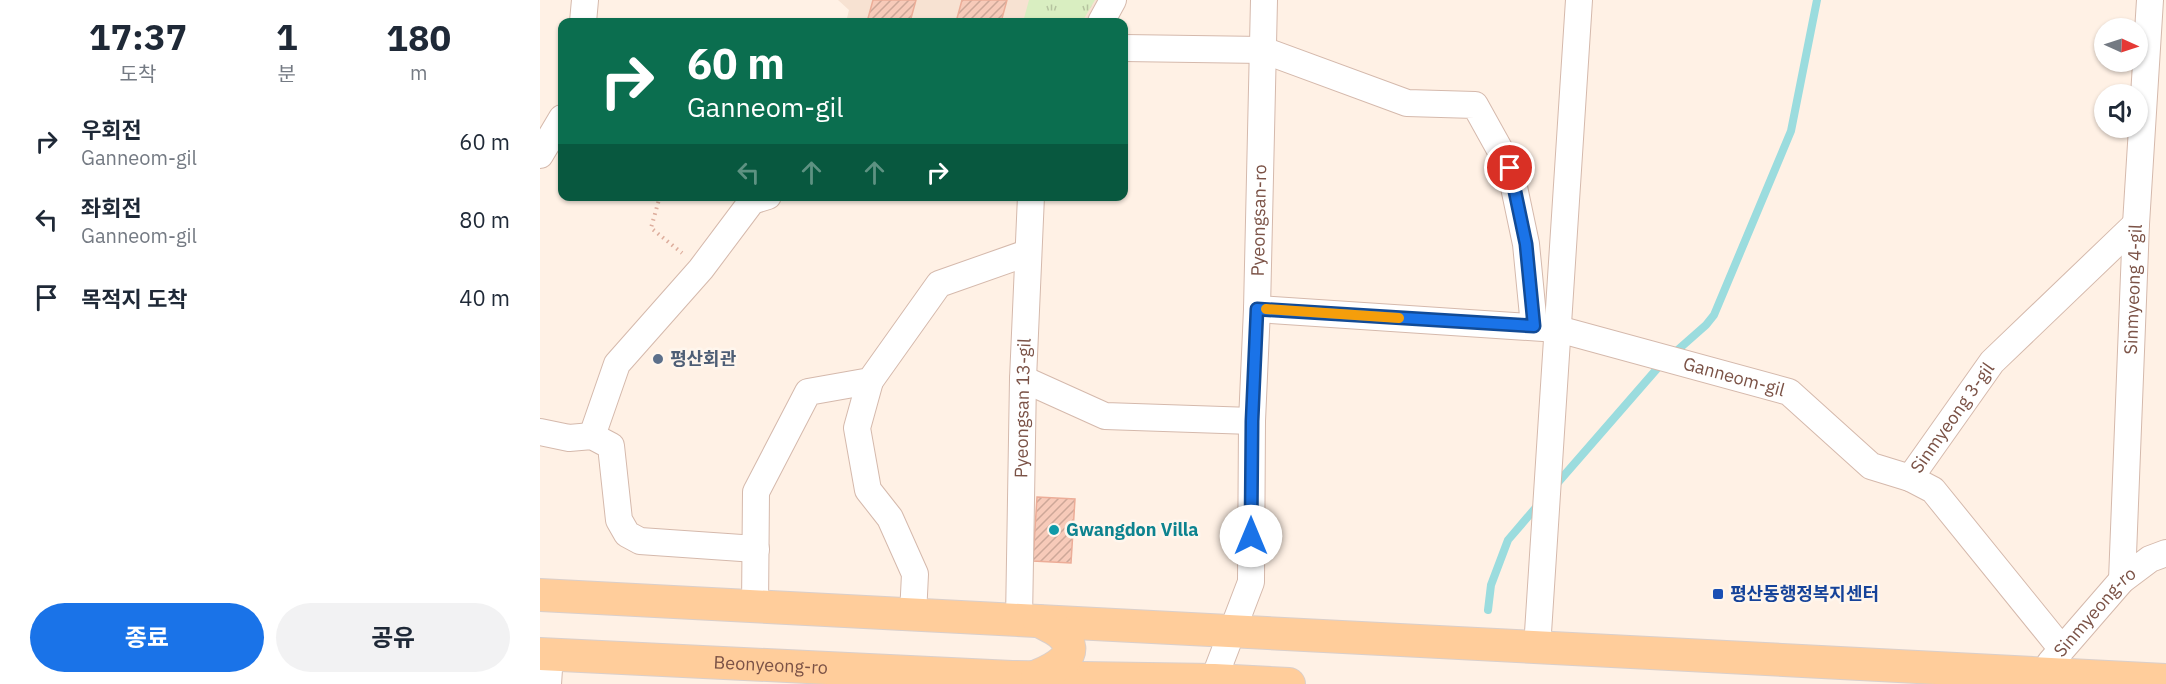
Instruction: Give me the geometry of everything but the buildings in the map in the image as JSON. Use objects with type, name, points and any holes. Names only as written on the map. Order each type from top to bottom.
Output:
[{"type":"main road","points":[[540,595],[1537,648],[2038,679],[2166,680]]},
{"type":"main road","points":[[1020,679],[1062,664],[1068,650],[1065,639],[1060,633],[1029,621]]},
{"type":"main road","name":"Beonyeong-ro","points":[[546,664],[1020,679],[1289,684]]},
{"type":"street","points":[[583,18],[585,0]]},
{"type":"street","points":[[1103,18],[1113,0]]},
{"type":"street","name":"Pyeongsan-ro","points":[[1213,682],[1251,582],[1252,421],[1257,309],[1264,0]]},
{"type":"street","points":[[1537,648],[1548,465],[1546,328],[1579,0]]},
{"type":"street","name":"Sinmyeong 4-gil","points":[[2121,580],[2136,224],[2150,0]]},
{"type":"street","points":[[1128,48],[1263,50],[1407,102],[1475,105],[1510,168],[1546,328]]},
{"type":"street","points":[[540,155],[558,125]]},
{"type":"street","points":[[592,436],[616,364],[701,269],[752,201]]},
{"type":"street","name":"Pyeongsan 13-gil","points":[[1029,621],[1023,379],[1031,201]]},
{"type":"street","name":"Sinmyeong 3-gil","points":[[2061,648],[1933,490],[1910,478],[1992,362],[2136,224]]},
{"type":"street","points":[[913,615],[915,574],[890,518],[868,490],[860,449],[857,428],[870,381],[939,284],[1027,253]]},
{"type":"street","name":"Ganneom-gil","points":[[1257,309],[1546,328],[1650,354],[1789,392],[1872,466],[1910,478]]},
{"type":"street","points":[[1023,379],[1105,416],[1252,421]]},
{"type":"street","points":[[755,607],[756,492],[808,392],[870,381]]},
{"type":"street","points":[[540,432],[569,438],[592,436],[611,446],[619,520],[627,534],[640,541],[756,549]]},
{"type":"street","name":"Sinmyeong-ro","points":[[2038,679],[2061,648],[2121,580],[2150,559],[2166,553]]},
{"type":"path","points":[[659,201],[651,228],[701,269]]},
{"type":"shaded area","points":[[838,0],[1101,0],[1090,18],[847,18],[849,10]]},
{"type":"green space","points":[[1029,0],[1095,0],[1084,18],[1024,18]]},
{"type":"waterway","points":[[1672,355],[1714,315],[1791,131],[1817,0]]},
{"type":"waterway","points":[[1554,487],[1662,363]]},
{"type":"waterway","points":[[1488,610],[1491,585],[1508,540],[1538,505]]},
{"type":"slow traffic","points":[[1266,309],[1399,318]]},
{"type":"place","name":"평산회관","points":[[658,359]]},
{"type":"place","name":"Gwangdon Villa","points":[[1054,530]]},
{"type":"place","name":"평산동행정복지센터","points":[[1718,594]]},
{"type":"route","points":[[1251,536],[1252,421],[1257,309],[1534,326],[1526,244],[1510,168]]}]
